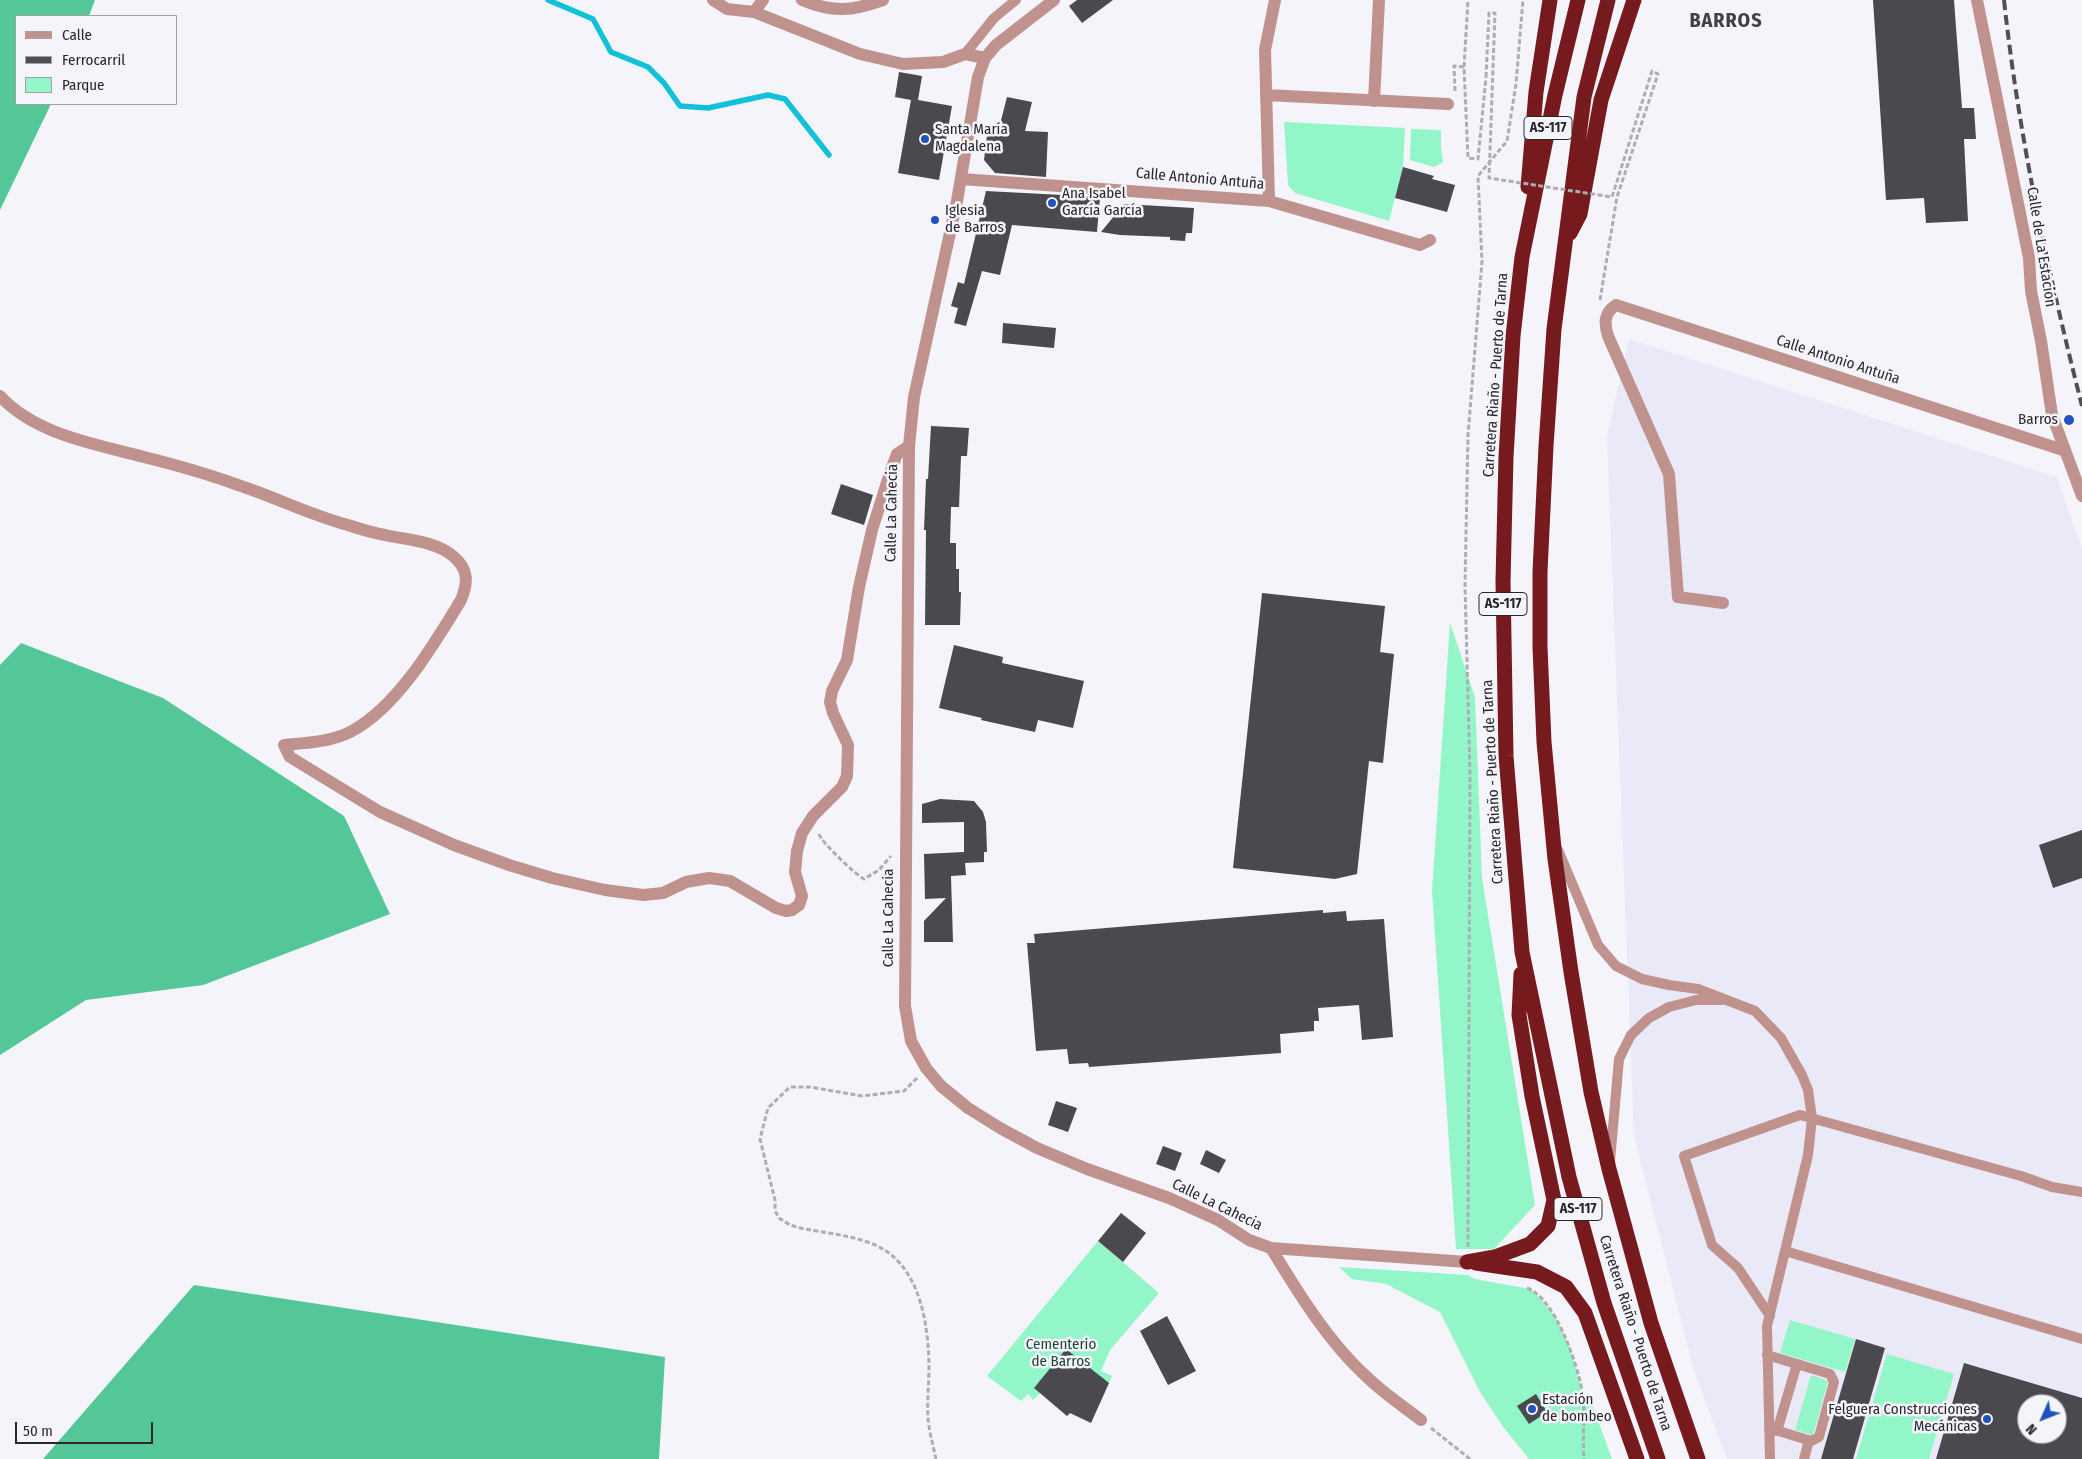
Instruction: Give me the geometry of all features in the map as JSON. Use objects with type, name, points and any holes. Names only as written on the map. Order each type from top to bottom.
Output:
[{"type":"highway","points":[[1522,257],[1536,92],[1550,0]]},
{"type":"highway","name":"Carretera Riaño - Puerto de Tarna","points":[[1578,0],[1555,96],[1522,257],[1513,336],[1506,457],[1503,581],[1506,756],[1522,952],[1569,1177],[1604,1303],[1658,1459]]},
{"type":"highway","name":"Carretera Riaño - Puerto de Tarna","points":[[1608,0],[1584,97],[1553,338],[1540,572],[1540,648],[1544,742],[1553,838],[1571,972],[1591,1092],[1651,1323],[1698,1459]]},
{"type":"highway","points":[[1564,246],[1580,214],[1601,100],[1634,0]]},
{"type":"highway","points":[[1468,1262],[1495,1257],[1530,1244],[1548,1226],[1554,1200],[1532,1096],[1519,1015],[1522,952]]},
{"type":"highway","points":[[1468,1262],[1537,1272],[1566,1287],[1585,1313],[1637,1459]]},
{"type":"street","points":[[713,0],[727,8],[754,12],[860,54],[903,64],[943,62],[965,54],[985,58],[996,45],[1054,0]]},
{"type":"street","points":[[754,12],[763,0]]},
{"type":"street","points":[[802,0],[838,10],[860,8],[883,0]]},
{"type":"street","points":[[1270,200],[1264,50],[1274,0]]},
{"type":"street","points":[[1374,101],[1379,0]]},
{"type":"street","name":"Calle de La Estación","points":[[1977,0],[2029,258],[2031,291],[2041,341],[2052,415],[2063,450],[2082,496]]},
{"type":"street","name":"Calle La Cahecia","points":[[985,58],[978,77],[961,179],[923,349],[914,397],[909,446],[905,1006],[911,1041],[926,1068],[941,1086],[968,1108],[1037,1148],[1087,1169],[1169,1198],[1218,1220],[1249,1240],[1271,1248],[1468,1262]]},
{"type":"street","points":[[1266,96],[1374,101],[1451,100]]},
{"type":"street","name":"Calle Antonio Antuña","points":[[961,179],[1270,200],[1420,245],[1430,240]]},
{"type":"street","name":"Calle Antonio Antuña","points":[[1606,316],[1616,305],[2063,450]]},
{"type":"street","points":[[1606,316],[1605,325],[1608,336],[1669,474],[1678,597],[1723,603]]},
{"type":"street","points":[[0,396],[8,404],[36,422],[71,438],[174,464],[230,482],[344,524],[434,546],[453,556],[463,569],[467,585],[461,600],[400,690],[373,717],[351,732],[320,742],[284,745],[290,758],[380,812],[454,845],[509,865],[552,878],[605,890],[643,895],[663,893],[686,882],[710,878],[723,880],[730,882],[776,908],[786,911],[792,910],[799,904],[802,896],[795,872],[797,851],[802,833],[813,816],[842,787],[847,776],[848,745],[833,713],[830,702],[832,691],[847,660],[859,586],[872,530],[897,454],[909,446]]},
{"type":"street","points":[[1271,1248],[1294,1286],[1343,1352],[1367,1377],[1421,1420]]},
{"type":"lane","points":[[965,54],[994,18],[1016,0]]},
{"type":"lane","points":[[1553,838],[1598,945],[1616,966],[1642,979],[1669,985],[1698,988],[1756,1010],[1781,1038],[1802,1075],[1808,1090],[1812,1118],[1808,1154],[1767,1326],[1773,1430],[1770,1459]]},
{"type":"lane","points":[[1610,1169],[1620,1059],[1631,1035],[1649,1018],[1668,1007],[1696,1000],[1728,1000]]},
{"type":"lane","points":[[1770,1316],[1738,1268],[1712,1245],[1684,1156],[1800,1115],[2021,1176],[2052,1187],[2082,1192]]},
{"type":"lane","points":[[1785,1251],[2082,1338]]},
{"type":"lane","points":[[1768,1355],[1830,1374],[1834,1382],[1818,1437],[1809,1440],[1773,1430]]},
{"type":"lane","points":[[1773,1430],[1796,1364]]},
{"type":"lane","points":[[1804,1459],[1809,1440]]},
{"type":"path","points":[[1468,0],[1464,67],[1468,158],[1478,159],[1486,76],[1489,13],[1494,13],[1489,178],[1612,197],[1652,71],[1658,74],[1617,197],[1599,302],[1606,316]]},
{"type":"path","points":[[1468,1262],[1470,774],[1465,585],[1468,435],[1482,262],[1478,176],[1507,141],[1516,84],[1523,0]]},
{"type":"path","points":[[1451,100],[1454,66],[1464,67]]},
{"type":"path","points":[[820,826],[820,839],[824,845],[840,856],[857,876],[864,879],[880,870],[894,852],[906,846]]},
{"type":"path","points":[[926,1068],[904,1091],[862,1096],[810,1087],[790,1087],[768,1108],[760,1139],[775,1200],[775,1211],[779,1218],[790,1225],[800,1228],[875,1245],[893,1257],[908,1273],[918,1294],[927,1328],[929,1363],[928,1418],[936,1459]]},
{"type":"path","points":[[1521,1287],[1530,1289],[1542,1300],[1555,1317],[1569,1345],[1582,1391],[1584,1459]]},
{"type":"path","points":[[1421,1420],[1470,1459]]},
{"type":"shaded area","points":[[1629,339],[2057,477],[2082,549],[2082,1459],[1727,1459],[1693,1368],[1634,1135],[1607,437]]},
{"type":"green space","points":[[0,0],[95,0],[89,15],[15,15],[15,105],[51,105],[0,210]]},
{"type":"green space","points":[[1284,122],[1405,128],[1403,167],[1389,221],[1295,193],[1288,185]]},
{"type":"green space","points":[[1411,129],[1441,130],[1443,162],[1434,167],[1410,160]]},
{"type":"green space","points":[[1450,623],[1475,697],[1482,878],[1535,1205],[1494,1249],[1456,1249],[1432,891]]},
{"type":"green space","points":[[21,643],[163,698],[344,816],[390,914],[203,985],[86,1000],[0,1055],[0,665]]},
{"type":"green space","name":"Cementerio de Barros","points":[[1098,1241],[1159,1293],[1110,1350],[1101,1371],[1112,1376],[1091,1423],[1071,1412],[1067,1416],[1040,1393],[1033,1400],[1028,1394],[1021,1401],[987,1376]]},
{"type":"green space","points":[[1339,1267],[1468,1275],[1475,1279],[1530,1289],[1542,1300],[1555,1317],[1569,1345],[1582,1391],[1591,1401],[1612,1459],[1529,1459],[1504,1428],[1480,1392],[1440,1312],[1386,1284],[1352,1279]]},
{"type":"green space","points":[[194,1285],[665,1357],[659,1459],[43,1459]]},
{"type":"green space","points":[[1790,1320],[1855,1339],[1845,1372],[1780,1353]]},
{"type":"green space","points":[[1887,1354],[1954,1374],[1929,1459],[1856,1459]]},
{"type":"green space","points":[[1811,1375],[1828,1381],[1813,1435],[1795,1430]]},
{"type":"building","points":[[1077,0],[1113,0],[1082,23],[1069,6]]},
{"type":"building","points":[[1873,0],[1954,0],[1962,108],[1974,108],[1976,139],[1964,139],[1968,221],[1926,223],[1924,198],[1886,200]]},
{"type":"building","name":"Santa María Magdalena","points":[[899,72],[922,76],[918,100],[952,106],[939,180],[898,173],[911,100],[895,97]]},
{"type":"building","points":[[1007,97],[1032,102],[1025,131],[1048,132],[1046,177],[995,173],[984,160],[987,136],[997,136]]},
{"type":"building","points":[[1403,167],[1434,176],[1432,179],[1455,185],[1447,212],[1395,198]]},
{"type":"building","points":[[986,191],[1100,197],[1097,232],[1012,225],[1000,275],[982,271],[966,326],[954,323],[958,308],[951,306],[958,282],[964,284]]},
{"type":"building","points":[[1124,204],[1194,208],[1192,233],[1186,233],[1185,241],[1170,240],[1170,237],[1120,235],[1101,232]]},
{"type":"building","points":[[1003,323],[1056,328],[1054,348],[1002,343]]},
{"type":"building","points":[[931,426],[969,428],[967,456],[961,456],[959,507],[951,507],[950,543],[956,543],[956,569],[959,569],[959,592],[961,592],[960,625],[925,625],[926,530],[924,530]]},
{"type":"building","points":[[841,484],[873,495],[864,525],[831,514]]},
{"type":"building","points":[[1262,593],[1385,606],[1380,652],[1394,654],[1383,763],[1369,761],[1357,874],[1335,879],[1233,868]]},
{"type":"building","points":[[954,645],[1003,657],[1002,663],[1084,681],[1073,728],[1038,720],[1035,732],[939,708]]},
{"type":"building","points":[[940,799],[974,801],[983,812],[986,822],[987,852],[984,852],[984,862],[965,863],[966,875],[951,876],[953,942],[924,942],[924,921],[946,898],[925,899],[924,854],[964,852],[964,822],[922,823],[922,804]]},
{"type":"building","points":[[2082,830],[2082,878],[2053,888],[2039,845]]},
{"type":"building","points":[[1323,910],[1323,913],[1346,911],[1347,921],[1384,919],[1393,1037],[1362,1040],[1359,1005],[1318,1008],[1319,1021],[1314,1021],[1314,1031],[1280,1034],[1281,1053],[1089,1067],[1088,1063],[1069,1064],[1067,1049],[1036,1051],[1027,943],[1035,943],[1034,934]]},
{"type":"building","points":[[1056,1101],[1077,1108],[1068,1132],[1048,1125]]},
{"type":"building","points":[[1163,1146],[1182,1153],[1175,1171],[1156,1164]]},
{"type":"building","points":[[1206,1150],[1226,1160],[1219,1173],[1200,1164]]},
{"type":"building","points":[[1121,1213],[1146,1233],[1123,1262],[1098,1241]]},
{"type":"building","points":[[1167,1316],[1196,1371],[1168,1385],[1140,1331]]},
{"type":"building","points":[[1856,1339],[1885,1348],[1853,1459],[1821,1459]]},
{"type":"building","points":[[1066,1349],[1109,1383],[1091,1423],[1070,1413],[1067,1416],[1034,1388]]},
{"type":"building","name":"Felguera Construcciones Mecánicas","points":[[1964,1363],[2082,1398],[2082,1459],[1936,1459]]},
{"type":"building","name":"Estación de bombeo","points":[[1536,1394],[1547,1412],[1529,1424],[1517,1406]]},
{"type":"waterway","points":[[548,0],[593,19],[611,52],[648,67],[664,83],[680,106],[708,108],[768,95],[785,99],[829,155]]},
{"type":"railway","points":[[2004,0],[2026,154],[2046,255],[2082,406]]},
{"type":"place","name":"Santa María Magdalena","points":[[925,139]]},
{"type":"place","name":"Ana Isabel García García","points":[[1052,203]]},
{"type":"place","name":"Iglesia de Barros","points":[[935,220]]},
{"type":"place","name":"Barros","points":[[2069,420]]},
{"type":"place","name":"Estación de bombeo","points":[[1532,1409]]},
{"type":"place","name":"Felguera Construcciones Mecánicas","points":[[1987,1419]]},
{"type":"district","name":"BARROS","points":[[1726,21]]}]
